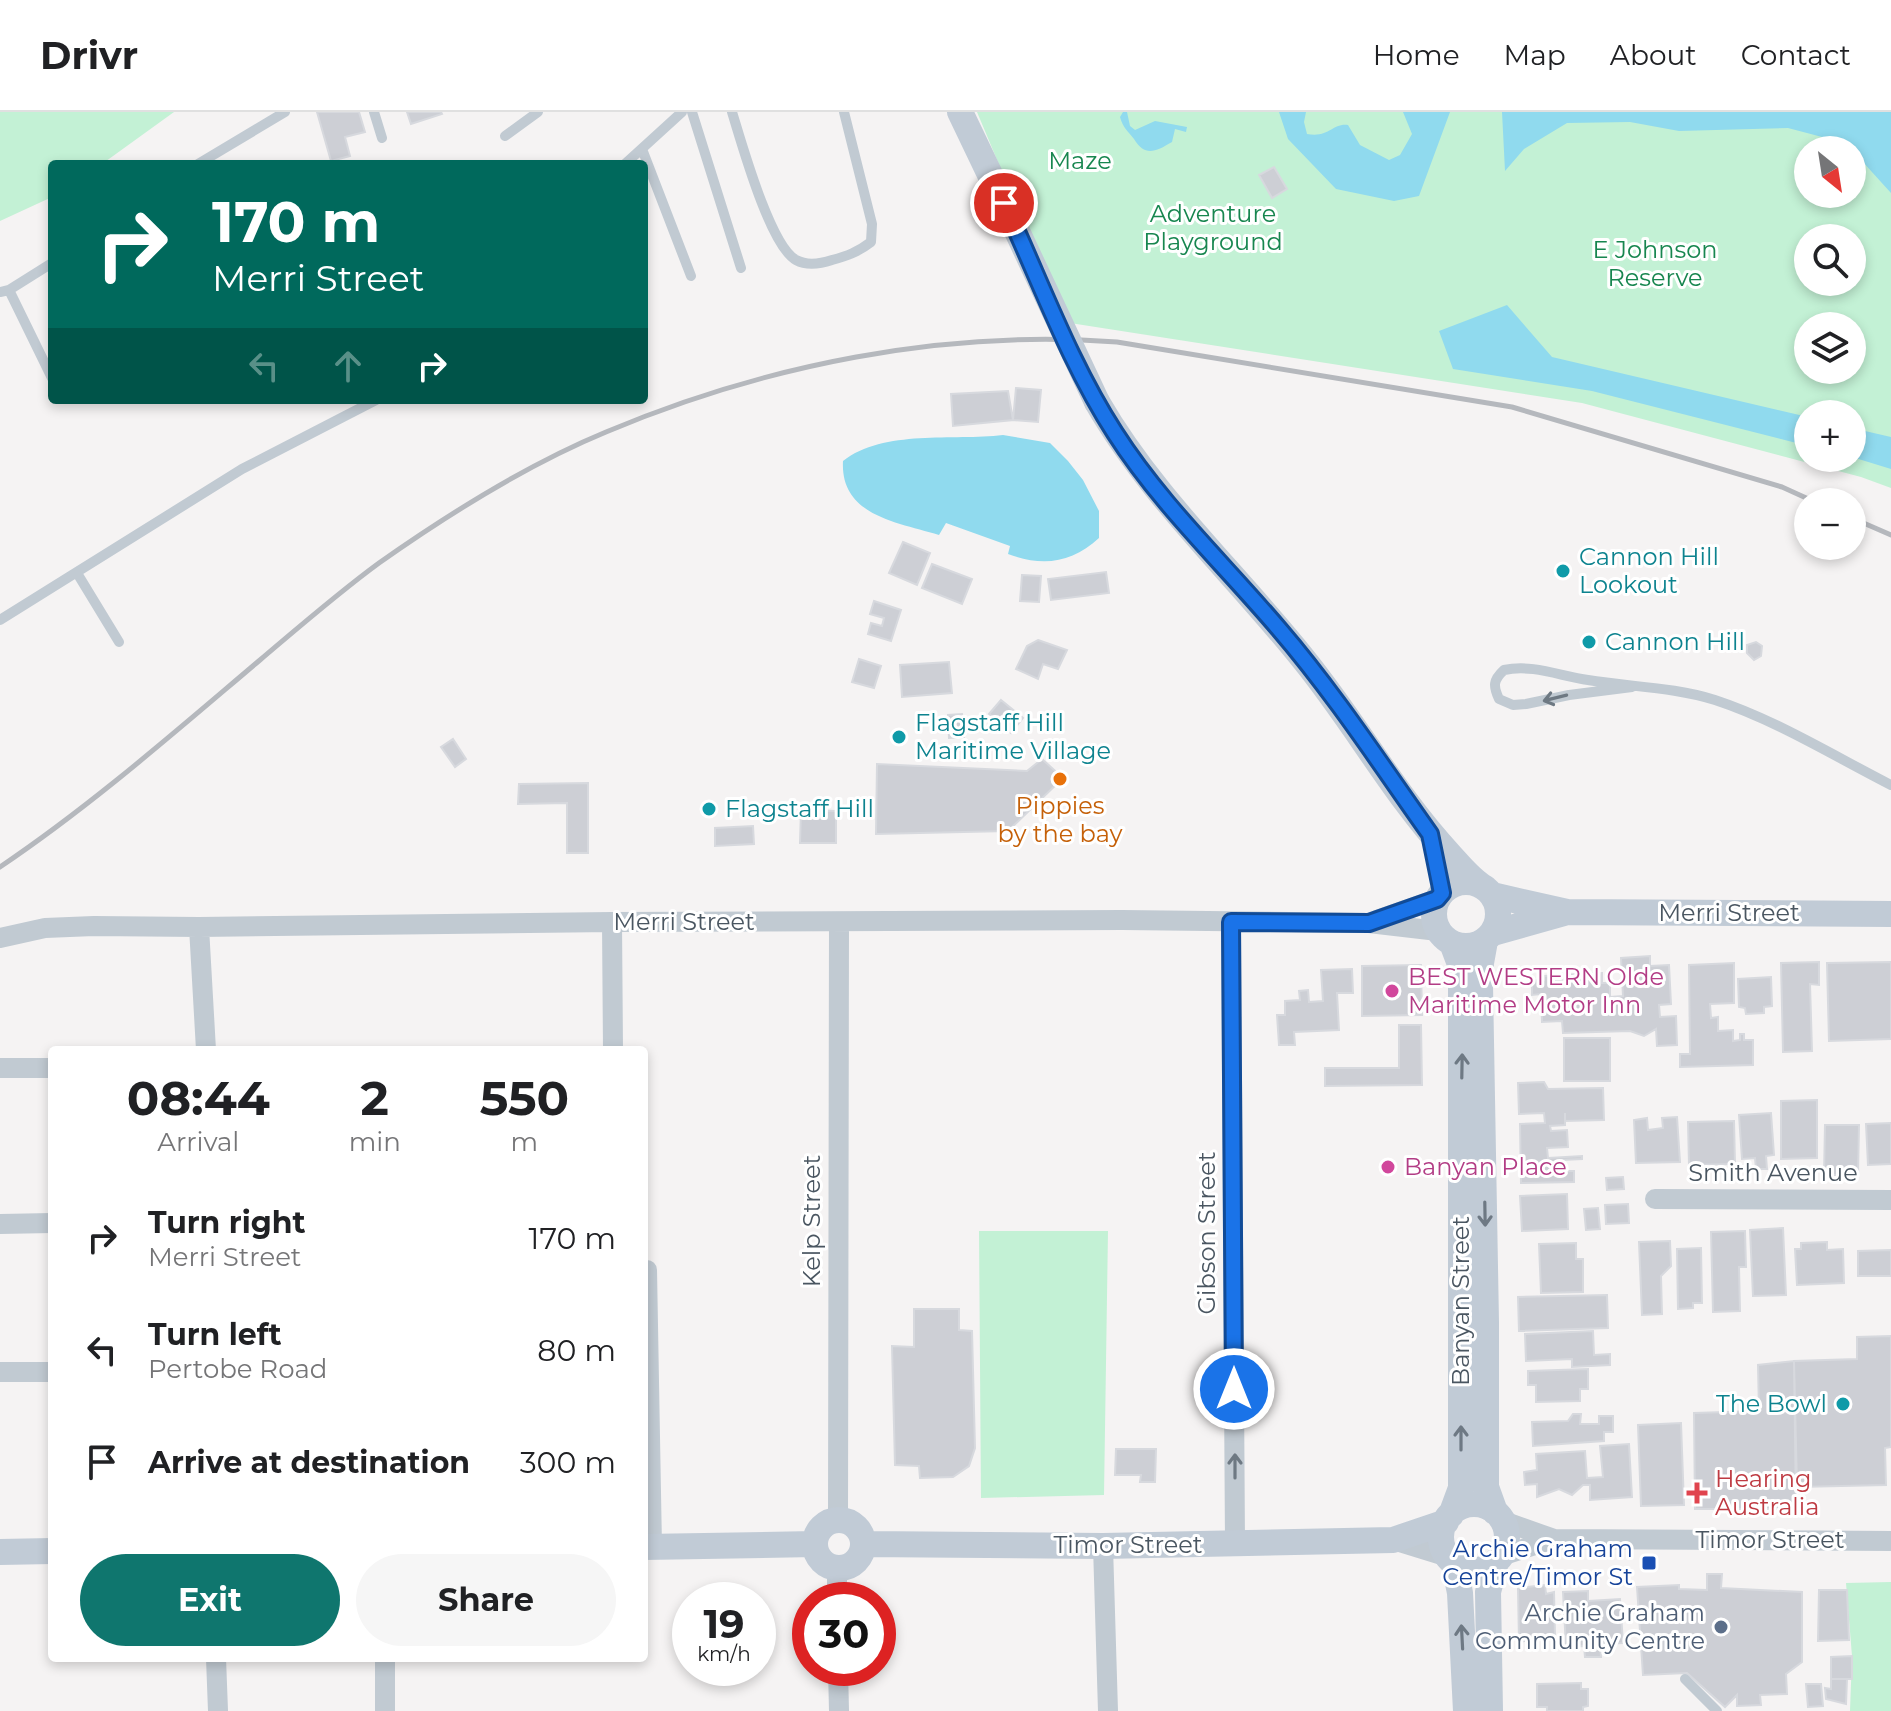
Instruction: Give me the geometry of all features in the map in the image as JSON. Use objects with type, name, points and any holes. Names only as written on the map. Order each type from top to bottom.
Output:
[{"type":"street","points":[[960,112],[1114,432],[1150,482],[1306,662],[1430,834],[1475,882],[1489,891],[1499,914],[1489,937],[1469,946],[1445,937],[1434,910],[1448,887],[1466,882],[1489,891]]},
{"type":"street","points":[[1430,834],[1440,896]]},
{"type":"street","name":"Merri Street","points":[[1489,891],[1567,912],[1891,914]]},
{"type":"street","name":"Merri Street","points":[[1369,923],[1440,896]]},
{"type":"street","name":"Merri Street","points":[[1489,937],[1567,912]]},
{"type":"street","name":"Merri Street","points":[[0,938],[66,927],[1122,920],[1369,923],[1445,937]]},
{"type":"street","points":[[612,922],[613,1046]]},
{"type":"street","name":"Kelp Street","points":[[838,1520],[839,922]]},
{"type":"street","name":"Gibson Street","points":[[1231,922],[1235,1544]]},
{"type":"street","points":[[199,927],[206,1046]]},
{"type":"street","name":"Banyan Street","points":[[1445,937],[1461,967],[1472,1126],[1474,1322],[1486,1487],[1499,1516]]},
{"type":"street","name":"Banyan Street","points":[[1472,1126],[1480,975],[1489,937]]},
{"type":"street","points":[[0,1068],[48,1068]]},
{"type":"street","name":"Smith Avenue","points":[[1655,1199],[1891,1200]]},
{"type":"street","points":[[0,1224],[48,1223]]},
{"type":"street","name":"Banyan Street","points":[[1448,1518],[1461,1488],[1474,1322]]},
{"type":"street","points":[[0,1372],[48,1372]]},
{"type":"street","points":[[1466,1711],[1460,1593],[1442,1540],[1448,1518],[1458,1509],[1473,1505],[1489,1508],[1499,1516],[1507,1539],[1488,1592],[1490,1711]]},
{"type":"street","name":"Timor Street","points":[[1499,1516],[1554,1539]]},
{"type":"street","name":"Timor Street","points":[[864,1544],[1103,1546],[1393,1540],[1448,1518]]},
{"type":"street","points":[[838,1520],[859,1529],[864,1544],[853,1564],[837,1568],[819,1558],[815,1544],[819,1530],[838,1520]]},
{"type":"street","name":"Timor Street","points":[[1499,1559],[1554,1539],[1891,1541]]},
{"type":"street","name":"Timor Street","points":[[1393,1540],[1451,1560]]},
{"type":"street","points":[[648,1547],[815,1544]]},
{"type":"street","points":[[1103,1546],[1108,1711]]},
{"type":"street","points":[[0,1552],[48,1551]]},
{"type":"street","points":[[1451,1560],[1461,1568],[1476,1570],[1499,1559]]},
{"type":"street","points":[[837,1568],[837,1582]]},
{"type":"street","points":[[216,1662],[218,1711]]},
{"type":"street","points":[[385,1662],[385,1711]]},
{"type":"street","points":[[838,1686],[839,1711]]},
{"type":"lane","points":[[205,160],[285,112]]},
{"type":"lane","points":[[374,112],[382,138]]},
{"type":"lane","points":[[505,136],[538,112]]},
{"type":"lane","points":[[630,160],[682,112]]},
{"type":"lane","points":[[692,112],[741,268]]},
{"type":"lane","points":[[732,112],[759,197],[784,248],[795,260],[816,265],[858,253],[871,242],[872,224],[844,112]]},
{"type":"lane","points":[[642,149],[646,160]]},
{"type":"lane","points":[[648,165],[691,276]]},
{"type":"lane","points":[[48,265],[5,291],[48,371]]},
{"type":"lane","points":[[0,620],[242,469],[368,404]]},
{"type":"lane","points":[[77,573],[119,642]]},
{"type":"lane","points":[[1632,687],[1513,705],[1499,699],[1494,682],[1504,670],[1523,668],[1716,700],[1761,719],[1891,785]]},
{"type":"lane","points":[[1685,1679],[1717,1711]]},
{"type":"green space","points":[[0,112],[174,112],[108,160],[48,160],[48,199],[0,221]]},
{"type":"green space","name":"E Johnson Reserve","points":[[977,112],[1891,112],[1891,488],[1842,472],[1866,472],[1866,400],[1794,400],[1794,459],[1582,403],[1070,323]]},
{"type":"green space","points":[[979,1231],[1108,1231],[1104,1495],[981,1498]]},
{"type":"green space","points":[[1891,1582],[1891,1711],[1850,1711],[1852,1656],[1846,1583]]},
{"type":"water","points":[[1127,112],[1130,126],[1135,130],[1155,121],[1187,127],[1186,132],[1175,129],[1172,142],[1155,150],[1146,150],[1124,127],[1120,117]]},
{"type":"water","points":[[1279,112],[1306,112],[1304,122],[1307,134],[1321,134],[1348,125],[1360,145],[1389,160],[1400,155],[1412,134],[1403,112],[1450,112],[1419,196],[1394,201],[1336,189],[1288,139]]},
{"type":"water","points":[[1502,112],[1891,112],[1891,193],[1866,165],[1866,136],[1818,136],[1788,128],[1679,131],[1630,122],[1567,123],[1524,149],[1505,171]]},
{"type":"water","points":[[1507,305],[1552,357],[1794,414],[1794,442],[1592,391],[1453,369],[1439,331]]},
{"type":"water","points":[[1866,431],[1891,437],[1891,469],[1866,461]]},
{"type":"water","points":[[1003,435],[1050,443],[1068,461],[1083,480],[1099,511],[1099,538],[1068,557],[1045,561],[1021,558],[1008,554],[1010,546],[946,523],[939,535],[874,514],[851,494],[845,479],[843,461],[878,444],[920,438]]},
{"type":"building","points":[[317,112],[359,112],[365,132],[345,137],[350,156],[331,160]]},
{"type":"building","points":[[407,112],[441,112],[442,114],[411,124]]},
{"type":"building","points":[[1274,167],[1287,189],[1272,198],[1259,175]]},
{"type":"building","points":[[1016,388],[1041,390],[1038,422],[1013,420]]},
{"type":"building","points":[[1008,391],[1013,420],[953,426],[951,394]]},
{"type":"building","points":[[903,542],[930,553],[917,585],[889,573]]},
{"type":"building","points":[[932,564],[972,579],[962,604],[922,588]]},
{"type":"building","points":[[1106,572],[1109,593],[1051,600],[1048,579]]},
{"type":"building","points":[[1022,575],[1041,576],[1039,602],[1020,601]]},
{"type":"building","points":[[874,601],[901,610],[891,641],[868,634],[871,623],[882,626],[884,618],[870,614]]},
{"type":"building","points":[[1038,640],[1067,650],[1058,669],[1043,664],[1038,679],[1016,669],[1027,646]]},
{"type":"building","points":[[1756,642],[1762,646],[1761,656],[1754,660],[1747,653],[1747,645]]},
{"type":"building","points":[[859,659],[881,666],[874,688],[852,682]]},
{"type":"building","points":[[949,662],[952,693],[902,697],[900,665]]},
{"type":"building","points":[[1001,700],[1023,718],[1011,733],[989,714]]},
{"type":"building","points":[[962,714],[964,737],[949,738],[948,715]]},
{"type":"building","points":[[453,739],[466,759],[455,767],[441,747]]},
{"type":"building","points":[[1042,759],[1063,778],[1008,831],[876,834],[877,764],[1027,771]]},
{"type":"building","points":[[588,783],[588,853],[567,853],[567,803],[518,804],[519,784]]},
{"type":"building","points":[[801,810],[836,811],[836,843],[800,843]]},
{"type":"building","points":[[753,826],[754,844],[715,846],[715,828]]},
{"type":"building","points":[[1650,956],[1650,966],[1669,965],[1671,1004],[1659,1005],[1660,1017],[1676,1016],[1677,1045],[1657,1046],[1656,1029],[1644,1036],[1630,1031],[1563,1033],[1562,1021],[1542,1022],[1541,994],[1532,995],[1532,981],[1544,980],[1544,976],[1602,973],[1602,983],[1610,983],[1610,997],[1623,996],[1621,958]]},
{"type":"building","points":[[1819,962],[1819,985],[1810,984],[1812,1051],[1783,1052],[1781,963]]},
{"type":"building","points":[[1891,962],[1891,1039],[1829,1041],[1827,963]]},
{"type":"building","points":[[1734,963],[1734,1003],[1710,1004],[1711,1018],[1718,1017],[1718,1031],[1733,1030],[1733,1041],[1740,1040],[1740,1034],[1744,1034],[1744,1040],[1753,1040],[1753,1065],[1680,1067],[1680,1054],[1690,1054],[1689,965]]},
{"type":"building","name":"BEST WESTERN Olde Maritime Motor Inn","points":[[1421,965],[1422,1015],[1362,1016],[1362,966]]},
{"type":"building","name":"BEST WESTERN Olde Maritime Motor Inn","points":[[1352,969],[1353,993],[1337,993],[1339,1030],[1294,1032],[1295,1045],[1279,1045],[1277,1015],[1285,1015],[1285,1001],[1300,1000],[1299,991],[1308,990],[1309,1002],[1323,1001],[1321,970]]},
{"type":"building","points":[[1771,977],[1772,1006],[1764,1007],[1764,1013],[1746,1014],[1745,1008],[1739,1007],[1738,979]]},
{"type":"building","name":"BEST WESTERN Olde Maritime Motor Inn","points":[[1399,1025],[1421,1025],[1422,1085],[1325,1086],[1325,1068],[1399,1068]]},
{"type":"building","points":[[1564,1038],[1610,1038],[1610,1081],[1564,1081]]},
{"type":"building","points":[[1544,1082],[1548,1089],[1603,1088],[1604,1120],[1565,1121],[1565,1125],[1550,1126],[1551,1131],[1567,1130],[1568,1147],[1547,1148],[1548,1158],[1582,1156],[1582,1159],[1562,1160],[1562,1171],[1574,1171],[1574,1182],[1521,1183],[1520,1124],[1545,1123],[1544,1113],[1519,1114],[1518,1083]]},
{"type":"building","points":[[1817,1100],[1817,1158],[1781,1159],[1781,1101]]},
{"type":"building","points":[[1771,1113],[1774,1155],[1766,1156],[1767,1169],[1756,1169],[1755,1158],[1742,1159],[1739,1115]]},
{"type":"building","points":[[1677,1117],[1680,1162],[1636,1163],[1634,1120],[1647,1118],[1648,1130],[1663,1128],[1662,1118]]},
{"type":"building","points":[[1734,1121],[1735,1164],[1689,1165],[1688,1122]]},
{"type":"building","points":[[1891,1123],[1891,1164],[1868,1165],[1866,1124]]},
{"type":"building","points":[[1825,1125],[1859,1125],[1858,1175],[1824,1175]]},
{"type":"building","points":[[1623,1177],[1624,1189],[1607,1190],[1606,1178]]},
{"type":"building","points":[[1567,1194],[1568,1229],[1522,1231],[1520,1196]]},
{"type":"building","points":[[1628,1204],[1629,1223],[1606,1224],[1605,1205]]},
{"type":"building","points":[[1598,1208],[1600,1229],[1586,1230],[1584,1209]]},
{"type":"building","points":[[1783,1228],[1786,1295],[1753,1296],[1750,1230]]},
{"type":"building","points":[[1745,1231],[1746,1267],[1739,1267],[1740,1311],[1713,1312],[1711,1232]]},
{"type":"building","points":[[1670,1241],[1671,1266],[1661,1276],[1662,1314],[1642,1315],[1639,1242]]},
{"type":"building","points":[[1827,1242],[1827,1250],[1843,1249],[1844,1283],[1797,1285],[1795,1249],[1801,1249],[1801,1243]]},
{"type":"building","points":[[1576,1243],[1576,1259],[1583,1259],[1583,1292],[1541,1293],[1539,1244]]},
{"type":"building","points":[[1701,1248],[1702,1303],[1693,1303],[1693,1308],[1678,1309],[1677,1249]]},
{"type":"building","points":[[1891,1250],[1891,1276],[1858,1276],[1858,1251]]},
{"type":"building","points":[[1607,1295],[1608,1328],[1519,1331],[1518,1297]]},
{"type":"building","points":[[914,1309],[959,1309],[959,1330],[972,1331],[975,1448],[969,1466],[953,1477],[920,1478],[919,1466],[895,1465],[892,1346],[914,1347]]},
{"type":"building","points":[[1593,1331],[1594,1355],[1610,1354],[1610,1365],[1572,1367],[1572,1359],[1526,1361],[1525,1334]]},
{"type":"building","name":"The Bowl","points":[[1891,1336],[1891,1447],[1885,1448],[1886,1485],[1797,1487],[1794,1361],[1857,1359],[1857,1337]]},
{"type":"building","points":[[1794,1361],[1796,1509],[1695,1509],[1694,1413],[1759,1411],[1758,1365]]},
{"type":"building","points":[[1588,1369],[1588,1389],[1580,1389],[1580,1401],[1536,1402],[1536,1385],[1528,1385],[1528,1371]]},
{"type":"building","points":[[1573,1414],[1581,1414],[1580,1424],[1599,1424],[1599,1416],[1613,1416],[1613,1432],[1604,1432],[1604,1441],[1533,1446],[1532,1422],[1568,1421]]},
{"type":"building","points":[[1681,1423],[1684,1505],[1641,1506],[1638,1425]]},
{"type":"building","points":[[1629,1444],[1632,1497],[1590,1500],[1590,1485],[1583,1485],[1572,1495],[1559,1489],[1537,1497],[1537,1484],[1525,1485],[1524,1472],[1537,1470],[1536,1454],[1585,1451],[1587,1478],[1603,1477],[1600,1446]]},
{"type":"building","points":[[1116,1449],[1156,1449],[1155,1482],[1140,1482],[1141,1475],[1115,1475]]},
{"type":"building","name":"Archie Graham Community Centre","points":[[1707,1574],[1722,1574],[1721,1588],[1802,1592],[1802,1662],[1786,1674],[1787,1694],[1760,1695],[1761,1705],[1737,1706],[1737,1695],[1725,1707],[1687,1673],[1643,1675],[1637,1587],[1679,1585],[1679,1589],[1707,1590]]},
{"type":"building","points":[[1545,1585],[1546,1594],[1554,1592],[1555,1636],[1519,1642],[1518,1588]]},
{"type":"building","points":[[1819,1590],[1847,1590],[1849,1640],[1818,1641]]},
{"type":"building","points":[[1588,1591],[1588,1601],[1620,1599],[1623,1643],[1600,1644],[1601,1657],[1585,1657],[1584,1646],[1566,1647],[1563,1592]]},
{"type":"building","points":[[1852,1656],[1852,1679],[1831,1679],[1831,1657]]},
{"type":"building","points":[[1831,1679],[1847,1679],[1846,1704],[1826,1699],[1825,1688],[1831,1689]]},
{"type":"building","points":[[1581,1683],[1581,1689],[1588,1689],[1588,1706],[1583,1707],[1583,1711],[1547,1711],[1547,1707],[1537,1707],[1537,1684]]},
{"type":"building","points":[[1806,1684],[1821,1684],[1823,1706],[1808,1707]]},
{"type":"railway","points":[[0,867],[133,767],[364,574],[489,491],[576,445],[667,408],[729,388],[856,357],[987,341],[1052,339],[1117,342],[1512,407],[1794,492]]},
{"type":"railway","points":[[1866,524],[1891,535]]},
{"type":"place","name":"Cannon Hill Lookout","points":[[1563,571]]},
{"type":"place","name":"Cannon Hill","points":[[1589,642]]},
{"type":"place","name":"Flagstaff Hill Maritime Village","points":[[899,737]]},
{"type":"place","name":"Pippies by the bay","points":[[1060,779]]},
{"type":"place","name":"Flagstaff Hill","points":[[709,809]]},
{"type":"place","name":"BEST WESTERN Olde Maritime Motor Inn","points":[[1392,991]]},
{"type":"place","name":"Banyan Place","points":[[1388,1167]]},
{"type":"place","name":"The Bowl","points":[[1843,1404]]},
{"type":"place","name":"Hearing Australia","points":[[1697,1493]]},
{"type":"place","name":"Archie Graham Centre/Timor St","points":[[1649,1563]]},
{"type":"place","name":"Archie Graham Community Centre","points":[[1721,1627]]},
{"type":"route","points":[[1004,203],[1065,338],[1114,432],[1150,482],[1278,627],[1325,686],[1430,834],[1442,893],[1437,899],[1369,923],[1231,922],[1234,1389]]},
{"type":"park label","name":"Maze","points":[[1080,161]]},
{"type":"park label","name":"Adventure Playground","points":[[1213,228]]}]
